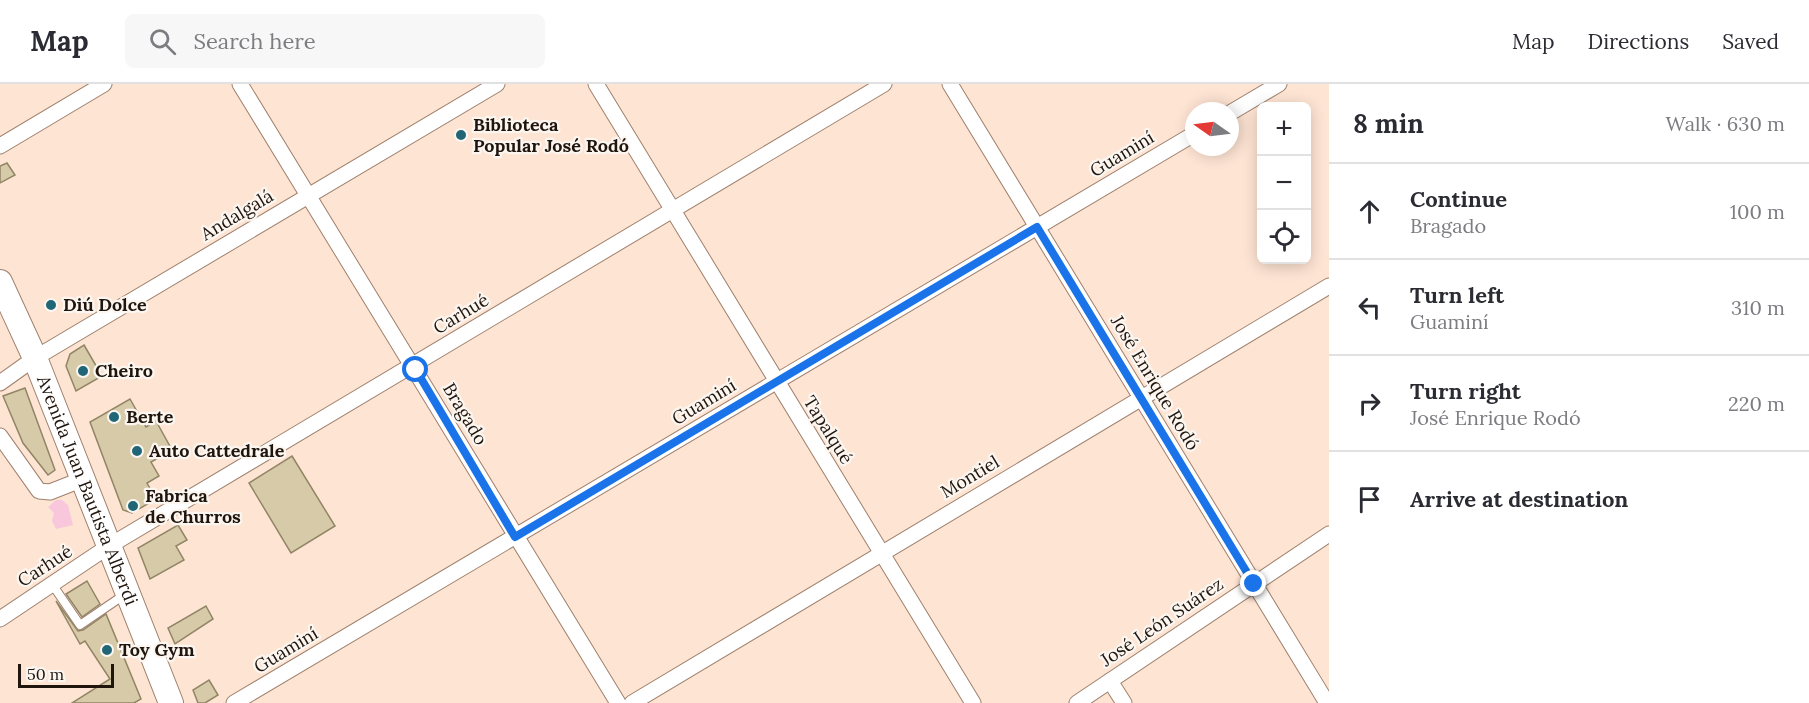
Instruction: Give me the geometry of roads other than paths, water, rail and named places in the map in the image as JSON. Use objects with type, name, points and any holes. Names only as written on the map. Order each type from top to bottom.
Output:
[{"type":"main road","name":"Avenida Juan Bautista Alberdi","points":[[0,282],[35,358],[171,703]]},
{"type":"street","points":[[0,146],[104,84]]},
{"type":"street","name":"Bragado","points":[[240,84],[618,703]]},
{"type":"street","name":"Andalgalá","points":[[0,383],[35,358],[496,84]]},
{"type":"street","name":"Tapalqué","points":[[596,84],[973,703]]},
{"type":"street","name":"Carhué","points":[[0,619],[109,546],[884,84]]},
{"type":"street","name":"José Enrique Rodó","points":[[950,84],[1327,703]]},
{"type":"street","points":[[1239,108],[1279,84]]},
{"type":"street","name":"Guaminí","points":[[234,703],[1185,139]]},
{"type":"street","name":"Montiel","points":[[632,703],[1329,286]]},
{"type":"street","points":[[0,436],[39,491],[50,492],[83,479]]},
{"type":"street","name":"José León Suárez","points":[[1077,703],[1329,534]]},
{"type":"street","points":[[1110,681],[1124,703]]},
{"type":"lane","points":[[52,584],[80,626],[128,593]]},
{"type":"place","name":"Biblioteca Popular José Rodó","points":[[461,135]]},
{"type":"place","name":"Diú Dolce","points":[[51,305]]},
{"type":"place","name":"Cheiro","points":[[83,371]]},
{"type":"place","name":"Berte","points":[[114,417]]},
{"type":"place","name":"Auto Cattedrale","points":[[137,451]]},
{"type":"place","name":"Fabrica de Churros","points":[[133,506]]},
{"type":"place","name":"Toy Gym","points":[[107,650]]}]
